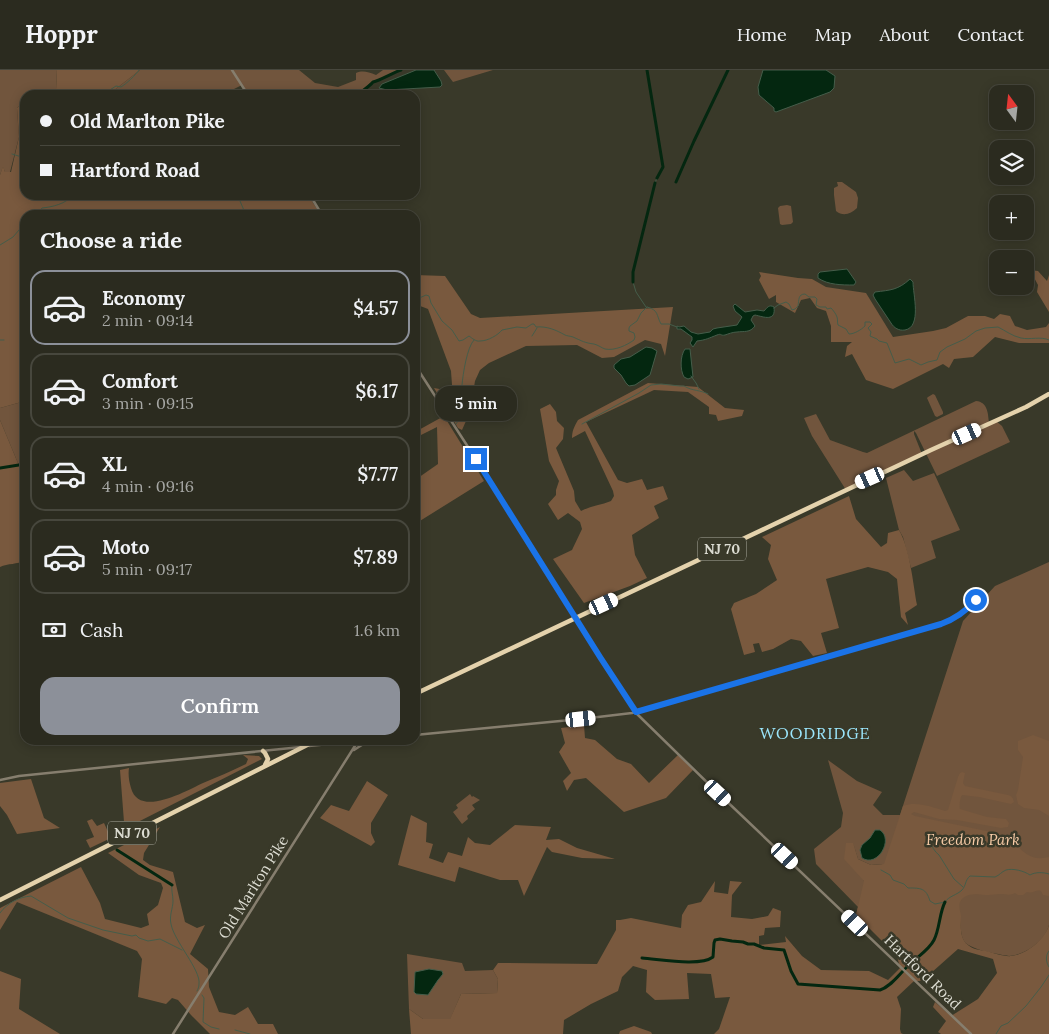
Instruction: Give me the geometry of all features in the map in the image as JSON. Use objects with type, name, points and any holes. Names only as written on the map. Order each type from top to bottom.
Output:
[{"type":"highway","name":"NJ 70","points":[[420,692],[1026,407],[1049,394]]},
{"type":"highway","name":"NJ 70","points":[[0,900],[307,745]]},
{"type":"highway","points":[[263,751],[268,759],[264,766]]},
{"type":"street","points":[[232,70],[245,90]]},
{"type":"street","name":"Hartford Road","points":[[420,373],[636,712],[718,793],[971,1034]]},
{"type":"street","points":[[420,735],[636,712],[941,624],[963,612],[984,591]]},
{"type":"street","points":[[0,780],[19,776],[321,745]]},
{"type":"street","points":[[349,745],[351,753]]},
{"type":"street","name":"Old Marlton Pike","points":[[173,1034],[354,745]]},
{"type":"street","points":[[351,753],[360,745]]},
{"type":"green space","points":[[0,70],[57,70],[56,90],[20,90],[20,105],[17,108],[19,137],[10,172],[5,172],[3,167],[0,175]]},
{"type":"green space","points":[[57,70],[140,70],[114,90],[56,90]]},
{"type":"green space","points":[[140,70],[299,70],[315,83],[338,87],[356,80],[356,73],[359,72],[376,75],[383,70],[403,70],[370,83],[362,90],[246,90],[242,85],[232,90],[114,90]]},
{"type":"green space","points":[[444,70],[493,70],[453,82]]},
{"type":"green space","points":[[20,105],[20,200],[311,200],[318,210],[20,210],[20,402],[0,408],[0,175],[3,166],[5,172],[11,172],[19,137],[17,108]]},
{"type":"green space","points":[[837,182],[842,182],[856,192],[858,198],[857,208],[850,213],[841,214],[836,211],[834,188],[838,186]]},
{"type":"green space","points":[[787,205],[791,206],[793,222],[782,225],[780,224],[778,208]]},
{"type":"green space","points":[[1034,270],[1038,271],[1047,281],[1049,275],[1049,312],[1037,292],[1038,285],[1034,278]]},
{"type":"green space","points":[[759,272],[812,279],[826,287],[866,293],[893,337],[946,328],[968,316],[985,316],[994,319],[1000,314],[1010,316],[1015,326],[1027,330],[1046,327],[1049,323],[1049,343],[1019,343],[995,337],[973,357],[954,359],[949,368],[943,364],[893,389],[866,380],[852,354],[845,357],[847,346],[852,342],[831,342],[831,326],[826,311],[817,308],[810,298],[801,300],[795,313],[776,302],[776,295],[769,299],[759,280],[761,276]]},
{"type":"green space","points":[[420,275],[445,276],[471,314],[480,318],[673,307],[665,356],[661,344],[645,340],[614,357],[602,358],[577,345],[526,346],[489,363],[480,370],[475,381],[470,412],[462,430],[458,428],[434,388],[445,390],[452,385],[451,371],[428,309],[420,306]]},
{"type":"green space","points":[[648,383],[698,387],[725,408],[744,410],[742,416],[718,421],[716,415],[709,414],[709,407],[688,392],[654,390],[586,422],[618,480],[627,483],[642,479],[647,490],[663,486],[668,499],[654,506],[659,518],[632,535],[635,555],[647,578],[584,603],[553,559],[572,550],[582,529],[580,522],[568,513],[558,520],[548,504],[556,495],[559,481],[549,461],[540,409],[550,404],[556,412],[557,421],[564,428],[563,439],[556,448],[574,491],[575,501],[581,511],[611,501],[614,496],[585,431],[572,438],[575,425],[578,420]]},
{"type":"green space","points":[[933,394],[943,412],[943,414],[937,417],[927,398]]},
{"type":"green space","points":[[976,401],[985,406],[988,412],[989,423],[996,421],[1002,426],[1010,442],[937,476],[914,431],[922,454],[846,490],[812,436],[804,418],[816,414],[830,440],[867,453]]},
{"type":"green space","points":[[20,402],[20,468],[0,420],[0,408]]},
{"type":"green space","points":[[444,416],[484,481],[420,521],[420,477],[438,464],[437,427],[420,436],[420,429]]},
{"type":"green space","points":[[0,420],[20,468],[20,562],[0,567]]},
{"type":"green space","points":[[904,470],[913,481],[934,473],[960,530],[931,541],[936,558],[911,568],[886,478]]},
{"type":"green space","points":[[849,496],[856,519],[881,547],[887,543],[888,533],[899,530],[903,538],[911,566],[917,605],[905,613],[908,625],[901,617],[897,579],[888,572],[868,567],[826,579],[839,628],[821,633],[827,653],[813,656],[801,641],[791,639],[773,649],[762,652],[759,643],[753,644],[755,652],[744,655],[731,609],[734,603],[756,594],[777,580],[768,559],[771,545],[762,537]]},
{"type":"green space","name":"Freedom Park","points":[[1049,562],[1049,925],[1047,931],[1034,946],[1021,953],[1009,956],[985,951],[967,944],[962,935],[960,918],[856,915],[858,907],[816,864],[814,849],[841,827],[843,813],[828,760],[857,781],[882,792],[873,805],[883,815],[900,815],[963,621],[995,586]],"holes":[[[853,843],[858,859],[871,865],[883,864],[864,881]]]},
{"type":"green space","points":[[584,725],[585,738],[595,740],[617,759],[631,764],[649,783],[678,755],[693,770],[666,798],[624,812],[586,778],[574,780],[567,791],[563,781],[571,773],[559,752],[565,743],[561,728]]},
{"type":"green space","points":[[1033,735],[1049,741],[1049,816],[1039,810],[1024,808],[1018,804],[1016,795],[1023,757],[1018,750],[1018,741]]},
{"type":"green space","points":[[243,755],[259,756],[262,759],[130,826],[124,822],[120,770],[129,768],[131,788],[136,797],[143,801],[153,802],[175,796],[246,764],[248,759]]},
{"type":"green space","points":[[962,772],[965,773],[963,783],[965,786],[1009,795],[1014,802],[1011,804],[962,795],[960,809],[987,817],[1006,819],[1009,823],[1008,827],[1001,828],[957,820],[939,819],[914,812],[911,814],[1010,836],[1026,854],[1036,858],[1049,857],[1049,896],[1043,895],[1041,891],[1027,892],[1023,895],[1015,893],[1010,895],[972,894],[963,898],[959,906],[961,931],[965,942],[974,948],[1002,955],[1018,955],[1029,949],[1044,935],[1049,925],[1049,1034],[941,1034],[938,1032],[946,1021],[933,1007],[935,1002],[951,1016],[978,999],[997,973],[993,959],[958,949],[922,981],[914,981],[897,997],[901,1009],[900,1029],[903,1034],[714,1034],[719,1029],[730,997],[715,998],[711,974],[687,973],[689,999],[655,1000],[646,992],[647,970],[633,966],[622,977],[618,991],[564,1020],[563,1034],[411,1034],[409,1009],[423,1019],[450,1019],[461,994],[497,993],[498,979],[493,970],[498,963],[597,964],[616,930],[616,920],[631,918],[681,928],[682,915],[688,905],[701,902],[715,881],[714,892],[728,894],[730,881],[742,882],[732,895],[731,917],[752,919],[768,916],[773,908],[781,911],[780,927],[765,928],[764,935],[759,936],[759,945],[786,942],[785,936],[802,956],[821,970],[869,971],[888,980],[900,968],[897,956],[856,915],[864,881],[844,859],[846,843],[853,843],[858,859],[871,865],[884,864],[903,806],[919,804],[945,811],[948,810],[958,777]]},
{"type":"green space","points":[[31,779],[44,818],[60,828],[17,834],[0,806],[0,783]]},
{"type":"green space","points":[[367,781],[388,795],[371,823],[371,833],[375,842],[371,846],[320,818],[331,805],[349,811]]},
{"type":"green space","points":[[470,794],[472,797],[480,800],[472,805],[475,809],[462,824],[453,812],[458,808],[456,805]]},
{"type":"green space","points":[[411,815],[427,823],[426,842],[433,844],[429,858],[443,863],[448,852],[462,856],[468,837],[475,843],[490,845],[515,825],[551,827],[546,840],[559,839],[577,848],[615,859],[582,858],[552,852],[547,847],[524,896],[518,880],[500,880],[459,867],[455,882],[398,865]]},
{"type":"green space","points":[[92,819],[97,826],[104,823],[111,838],[90,848],[86,840],[94,837],[87,821]]},
{"type":"green space","points":[[160,827],[144,853],[143,860],[150,865],[173,872],[185,922],[197,928],[205,925],[190,954],[208,969],[209,987],[219,1012],[235,1015],[248,1007],[258,1024],[273,1024],[278,1034],[210,1034],[178,1000],[172,998],[166,1004],[138,997],[142,959],[137,951],[17,902],[0,930],[0,908],[81,867],[100,903],[105,919],[141,928],[149,925],[147,914],[158,905],[163,888],[161,883],[139,875],[108,853]]},
{"type":"green space","points":[[407,954],[462,963],[465,971],[493,970],[498,979],[497,993],[461,994],[450,1020],[423,1019],[409,1009]]},
{"type":"green space","points":[[0,971],[21,979],[19,1009],[60,1034],[0,1034]]},
{"type":"green space","points":[[634,1026],[652,1034],[619,1034],[620,1031]]},
{"type":"shaded area","points":[[416,70],[434,70],[442,85],[440,87],[387,90],[379,88],[382,84]]},
{"type":"shaded area","points":[[763,70],[826,70],[835,76],[834,88],[830,92],[776,112],[759,95],[758,87]]},
{"type":"shaded area","points":[[847,269],[856,282],[854,285],[840,285],[818,278],[820,272]]},
{"type":"shaded area","points":[[910,279],[913,282],[915,317],[910,328],[901,330],[892,325],[873,295],[875,292],[898,287]]},
{"type":"shaded area","points":[[735,304],[745,312],[764,311],[771,306],[774,307],[774,312],[771,317],[753,316],[751,320],[755,326],[749,331],[719,334],[697,341],[693,347],[690,343],[692,337],[681,329],[677,329],[677,326],[684,326],[691,332],[698,334],[710,332],[717,328],[737,325],[742,317],[735,311],[733,306]]},
{"type":"shaded area","points":[[646,347],[657,351],[650,375],[635,385],[629,386],[614,368],[614,365],[621,359],[630,357]]},
{"type":"shaded area","points":[[685,349],[690,349],[693,377],[688,379],[684,377],[681,367],[681,359]]},
{"type":"shaded area","points":[[875,830],[880,830],[884,834],[885,845],[874,859],[862,858],[860,850],[862,845]]},
{"type":"shaded area","points":[[429,969],[442,971],[443,974],[428,995],[416,994],[414,992],[415,972]]},
{"type":"waterway","points":[[110,90],[116,86],[123,86],[139,70]]},
{"type":"waterway","points":[[363,90],[373,82],[401,70]]},
{"type":"waterway","points":[[647,70],[663,167],[657,178]]},
{"type":"waterway","points":[[676,182],[728,70]]},
{"type":"waterway","points":[[12,154],[20,156]]},
{"type":"waterway","points":[[655,183],[657,178]]},
{"type":"waterway","points":[[633,282],[633,272],[655,183]]},
{"type":"waterway","points":[[40,210],[67,200]]},
{"type":"waterway","points":[[240,200],[244,210]]},
{"type":"waterway","points":[[0,245],[13,237],[20,229]]},
{"type":"waterway","points":[[633,282],[636,292],[646,307]]},
{"type":"waterway","points":[[774,308],[786,302],[792,310],[798,306],[800,296],[803,294],[815,297],[817,299],[816,305],[826,307],[827,309],[831,308],[837,316],[838,325],[846,329],[849,334],[862,329],[865,326],[865,322],[870,322],[872,324],[868,328],[871,332],[870,336],[887,343],[895,363],[909,359],[921,365],[937,360],[940,352],[947,347],[985,328],[998,327],[1021,338],[1043,338],[1049,340]]},
{"type":"waterway","points":[[420,298],[426,295],[429,296],[442,321],[452,330],[459,341],[469,336],[474,340],[483,341],[502,330],[517,327],[526,328],[534,324],[536,327],[551,329],[605,349],[621,347],[634,340],[634,333],[629,331],[629,328],[637,321],[647,307]]},
{"type":"waterway","points":[[647,307],[655,311],[661,324],[677,327]]},
{"type":"waterway","points":[[532,336],[537,328]]},
{"type":"waterway","points":[[456,424],[460,405],[459,391],[462,385],[467,354],[474,340]]},
{"type":"waterway","points":[[691,376],[699,389]]},
{"type":"waterway","points":[[582,424],[651,385],[684,386],[708,394]]},
{"type":"waterway","points":[[0,468],[20,465]]},
{"type":"waterway","points":[[930,841],[933,849],[954,879],[963,887]]},
{"type":"waterway","points":[[117,850],[172,885]]},
{"type":"waterway","points":[[881,870],[890,875],[893,880],[904,884],[908,888],[925,891],[930,901],[935,904],[945,902],[960,892],[970,876],[995,877],[1006,870],[1012,869],[1030,875],[1034,873],[1049,874]]},
{"type":"waterway","points":[[172,885],[171,924],[177,939],[196,971],[199,984],[197,991]]},
{"type":"waterway","points":[[0,913],[14,901],[31,896],[68,918],[103,930],[132,936],[136,935],[148,941],[160,939],[182,950]]},
{"type":"waterway","points":[[642,958],[699,962],[713,957],[715,940],[743,942],[764,948],[784,950],[791,971],[798,984],[880,990],[892,982],[932,944],[945,902]]},
{"type":"waterway","points":[[1049,951],[1046,959],[1049,967]]},
{"type":"waterway","points":[[996,1034],[1001,1026],[1008,1023],[1026,1006],[1049,975]]},
{"type":"waterway","points":[[202,995],[204,998],[203,1022],[219,1029]]},
{"type":"waterway","points":[[235,1030],[250,1034]]},
{"type":"district","name":"WOODRIDGE","points":[[815,733]]},
{"type":"route","points":[[476,459],[636,712],[941,624],[958,616],[976,600]]}]
